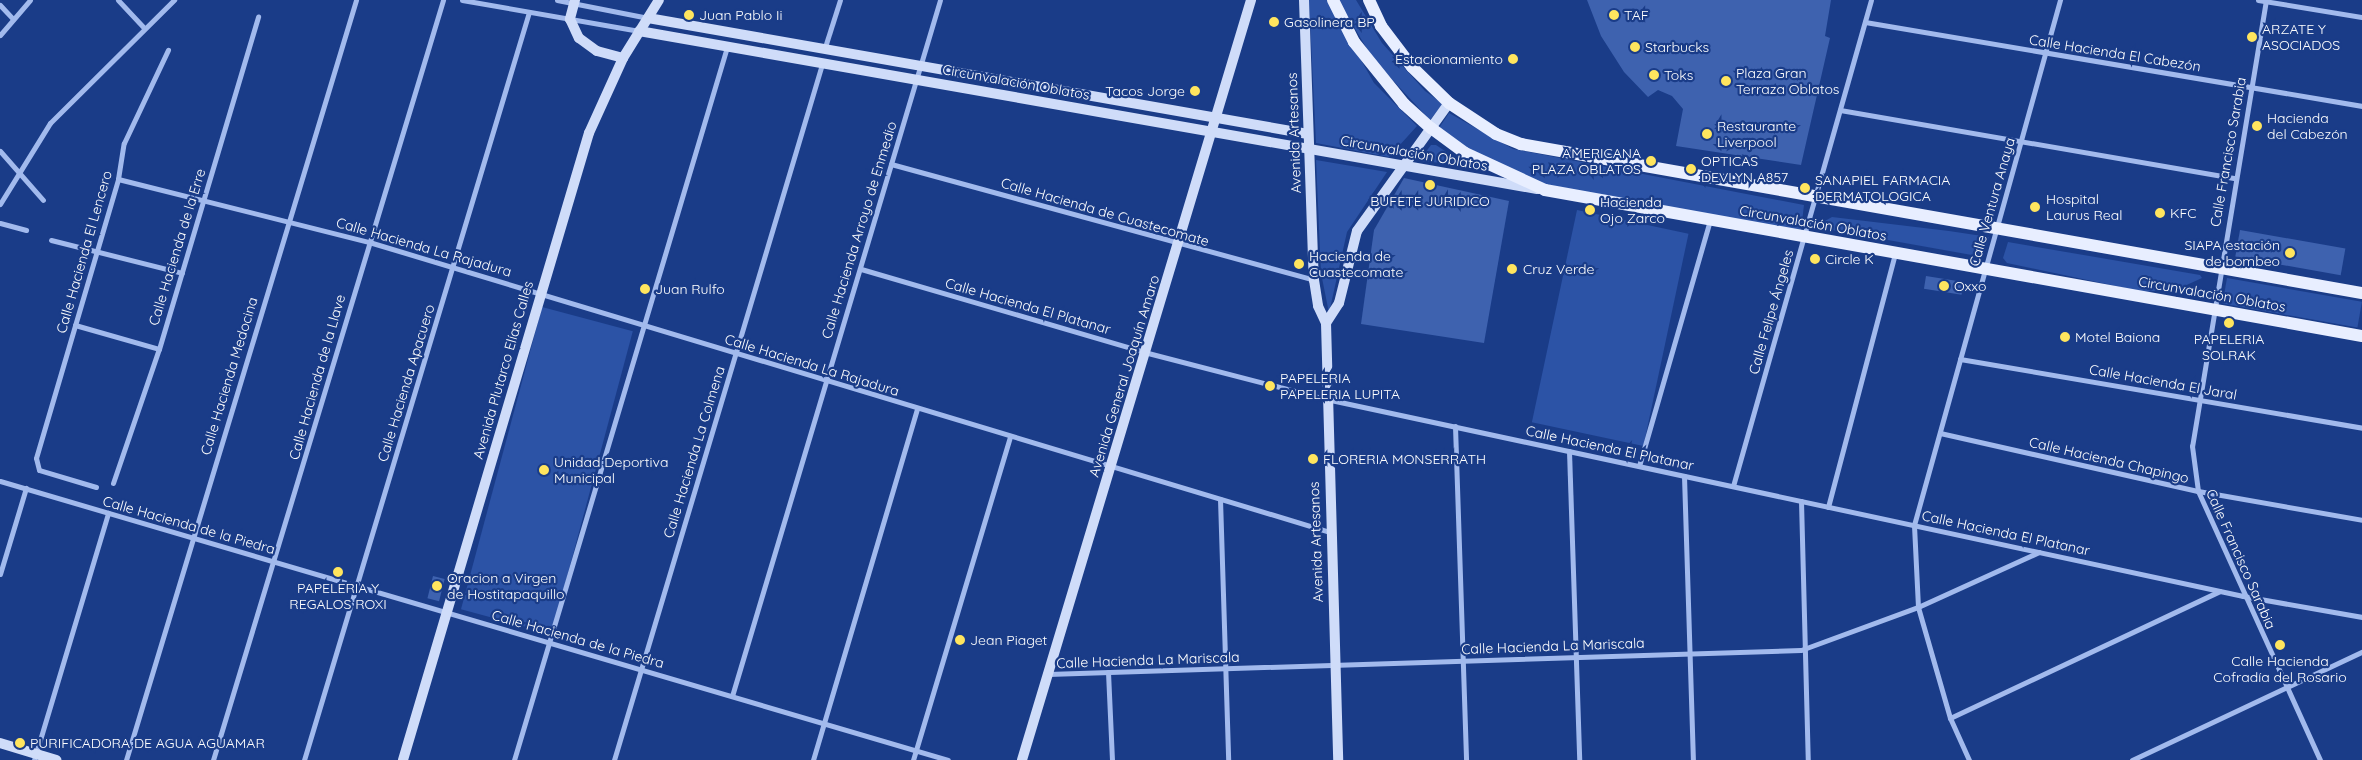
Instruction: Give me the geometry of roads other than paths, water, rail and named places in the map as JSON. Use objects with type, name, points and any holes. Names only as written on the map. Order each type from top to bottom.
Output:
[{"type":"main road","points":[[1333,0],[1354,42],[1404,104],[1431,128],[1464,153],[1545,190]]},
{"type":"main road","points":[[1369,0],[1381,26],[1412,67],[1449,103]]},
{"type":"main road","name":"Circunvalación Oblatos","points":[[1449,103],[1496,134],[1521,144],[2362,293]]},
{"type":"main road","name":"Circunvalación Oblatos","points":[[1545,190],[2362,336]]},
{"type":"street","points":[[0,35],[30,0]]},
{"type":"street","points":[[118,0],[143,27]]},
{"type":"street","points":[[0,204],[17,170],[50,123],[143,27],[174,0]]},
{"type":"street","name":"Calle Hacienda Medocina","points":[[126,760],[287,220],[356,0]]},
{"type":"street","name":"Calle Hacienda de la Llave","points":[[213,760],[443,0]]},
{"type":"street","name":"Circunvalación Oblatos","points":[[462,0],[1212,132],[1310,151],[1545,190]]},
{"type":"street","name":"Circunvalación Oblatos","points":[[557,0],[574,1],[648,18],[920,63],[1308,134]]},
{"type":"street","name":"Avenida Plutarco Elías Calles","points":[[402,760],[447,613],[540,292],[589,133],[623,58],[659,0]]},
{"type":"street","points":[[824,47],[840,0]]},
{"type":"street","name":"Calle Hacienda Arroyo de Enmedio","points":[[732,696],[940,0]]},
{"type":"street","name":"Avenida General Joaquín Amaro","points":[[1022,760],[1251,0]]},
{"type":"street","name":"Avenida Artesanos","points":[[1304,0],[1314,280],[1318,306],[1326,323],[1326,399],[1338,760]]},
{"type":"street","name":"Calle Felipe Ángeles","points":[[1733,486],[1872,0]]},
{"type":"street","name":"Calle Ventura Anaya","points":[[1969,760],[1950,718],[1918,607],[1914,525],[2060,0]]},
{"type":"street","points":[[2258,0],[2362,17]]},
{"type":"street","points":[[574,1],[570,19],[572,28],[589,47],[623,58]]},
{"type":"street","name":"Calle Francisco Sarabia","points":[[2266,1],[2197,398],[2192,446],[2198,492],[2243,596],[2320,760]]},
{"type":"street","points":[[0,5],[13,19]]},
{"type":"street","name":"Calle Hacienda Apacuero","points":[[304,760],[529,12]]},
{"type":"street","name":"Calle Hacienda de la Erre","points":[[113,483],[159,349],[258,16]]},
{"type":"street","name":"Calle Hacienda El Cabezón","points":[[1865,22],[2045,54],[2362,106]]},
{"type":"street","points":[[514,760],[643,322],[727,47]]},
{"type":"street","name":"Calle Hacienda El Lencero","points":[[96,486],[39,470],[36,465],[118,179],[124,143],[168,50]]},
{"type":"street","name":"Calle Hacienda La Colmena","points":[[614,760],[822,64]]},
{"type":"street","name":"Avenida Artesanos","points":[[1326,323],[1338,303],[1358,231],[1402,166],[1449,103]]},
{"type":"street","points":[[1840,110],[2235,178]]},
{"type":"street","points":[[0,152],[43,200]]},
{"type":"street","name":"Calle Hacienda de Cuastecomate","points":[[891,164],[1314,280]]},
{"type":"street","name":"Calle Hacienda La Rajadura","points":[[118,179],[369,242],[643,322],[735,354],[826,382],[1330,532]]},
{"type":"street","points":[[1639,466],[1710,220]]},
{"type":"street","points":[[0,223],[26,230]]},
{"type":"street","points":[[51,240],[182,272]]},
{"type":"street","points":[[1828,507],[1895,253]]},
{"type":"street","name":"Calle Hacienda El Platanar","points":[[861,269],[1144,352],[1326,399],[2243,596],[2362,617]]},
{"type":"street","points":[[75,325],[159,349]]},
{"type":"street","name":"Calle Hacienda El Jaral","points":[[1960,359],[2197,398],[2362,428]]},
{"type":"street","points":[[813,760],[917,409]]},
{"type":"street","points":[[1455,426],[1466,760]]},
{"type":"street","name":"Calle Hacienda Chapingo","points":[[1940,433],[2198,492],[2362,520]]},
{"type":"street","points":[[913,760],[1010,437]]},
{"type":"street","points":[[1569,451],[1579,760]]},
{"type":"street","points":[[1684,476],[1688,653],[1693,760]]},
{"type":"street","name":"Calle Hacienda de la Piedra","points":[[0,481],[948,760]]},
{"type":"street","points":[[0,574],[26,488]]},
{"type":"street","points":[[1220,499],[1228,760]]},
{"type":"street","points":[[1801,501],[1808,760]]},
{"type":"street","points":[[35,757],[108,513]]},
{"type":"street","name":"Calle Hacienda La Mariscala","points":[[1048,674],[1805,648],[1918,607],[2039,552]]},
{"type":"street","points":[[1950,718],[2220,591]]},
{"type":"street","points":[[2132,760],[2362,652]]},
{"type":"street","points":[[1108,672],[1112,760]]},
{"type":"street","points":[[0,743],[35,757],[56,760]]},
{"type":"place","name":"Juan Pablo Ii","points":[[689,15]]},
{"type":"place","name":"TAF","points":[[1614,15]]},
{"type":"place","name":"Gasolinera BP","points":[[1274,22]]},
{"type":"place","name":"ARZATE Y ASOCIADOS","points":[[2252,37]]},
{"type":"place","name":"Starbucks","points":[[1635,47]]},
{"type":"place","name":"Estacionamiento","points":[[1513,59]]},
{"type":"place","name":"Toks","points":[[1654,75]]},
{"type":"place","name":"Plaza Gran Terraza Oblatos","points":[[1726,81]]},
{"type":"place","name":"Tacos Jorge","points":[[1195,91]]},
{"type":"place","name":"Hacienda del Cabezón","points":[[2257,126]]},
{"type":"place","name":"Restaurante Liverpool","points":[[1707,134]]},
{"type":"place","name":"AMERICANA PLAZA OBLATOS","points":[[1651,161]]},
{"type":"place","name":"OPTICAS DEVLYN A857","points":[[1691,169]]},
{"type":"place","name":"BUFETE JURIDICO","points":[[1430,185]]},
{"type":"place","name":"SANAPIEL FARMACIA DERMATOLOGICA","points":[[1805,188]]},
{"type":"place","name":"Hospital Laurus Real","points":[[2035,207]]},
{"type":"place","name":"Hacienda Ojo Zarco","points":[[1590,210]]},
{"type":"place","name":"KFC","points":[[2160,213]]},
{"type":"place","name":"SIAPA estación de bombeo","points":[[2290,253]]},
{"type":"place","name":"Circle K","points":[[1815,259]]},
{"type":"place","name":"Hacienda de Cuastecomate","points":[[1299,264]]},
{"type":"place","name":"Cruz Verde","points":[[1512,269]]},
{"type":"place","name":"Oxxo","points":[[1944,286]]},
{"type":"place","name":"Juan Rulfo","points":[[645,289]]},
{"type":"place","name":"PAPELERIA SOLRAK","points":[[2229,323]]},
{"type":"place","name":"Motel Baiona","points":[[2065,337]]},
{"type":"place","name":"PAPELERIA PAPELERIA LUPITA","points":[[1270,386]]},
{"type":"place","name":"FLORERIA MONSERRATH","points":[[1313,459]]},
{"type":"place","name":"Unidad Deportiva Municipal","points":[[544,470]]},
{"type":"place","name":"PAPELERIA Y REGALOS ROXI","points":[[338,572]]},
{"type":"place","name":"Oracion a Virgen de Hostitapaquillo","points":[[437,586]]},
{"type":"place","name":"Jean Piaget","points":[[960,640]]},
{"type":"place","name":"Calle Hacienda Cofradía del Rosario","points":[[2280,645]]},
{"type":"place","name":"PURIFICADORA DE AGUA AGUAMAR","points":[[20,743]]}]
